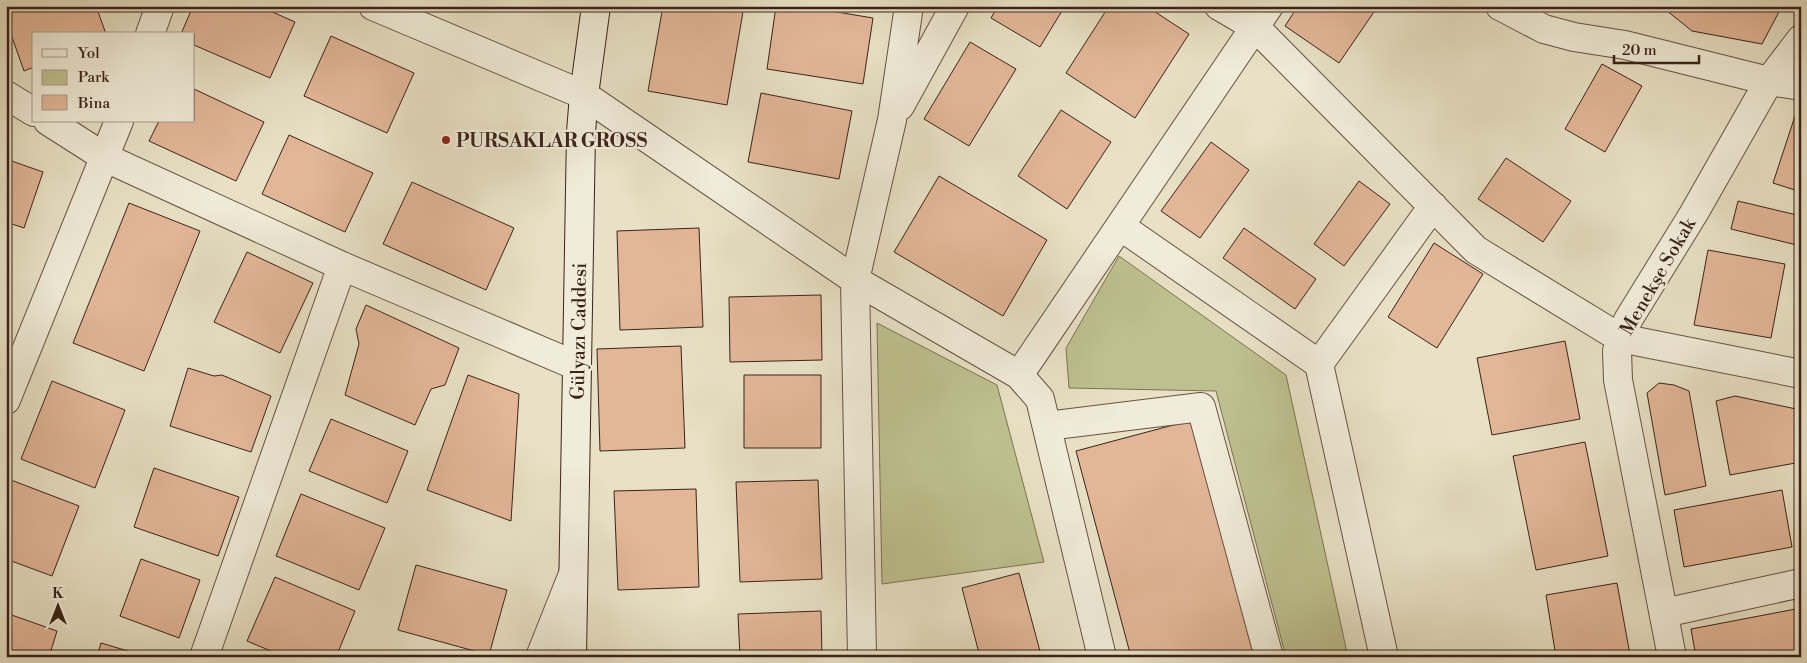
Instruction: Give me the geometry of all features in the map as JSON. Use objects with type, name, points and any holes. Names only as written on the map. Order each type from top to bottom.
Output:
[{"type":"street","points":[[151,32],[160,6]]},
{"type":"street","points":[[373,6],[584,95],[855,280],[1019,375],[1040,399],[1102,657]]},
{"type":"street","name":"Gülyazı Caddesi","points":[[572,657],[584,95],[596,6]]},
{"type":"street","points":[[862,657],[855,280],[892,120],[908,6]]},
{"type":"street","points":[[892,120],[955,6]]},
{"type":"street","points":[[1219,6],[1262,17],[1433,206],[1476,250],[1620,338],[1801,374]]},
{"type":"street","points":[[1500,6],[1544,29],[1574,37],[1624,45],[1769,81],[1801,86]]},
{"type":"street","points":[[1019,375],[1262,17]]},
{"type":"street","name":"Menekşe Sokak","points":[[1672,657],[1618,380],[1617,351],[1620,338],[1643,294],[1694,213],[1769,81],[1801,40]]},
{"type":"street","points":[[6,95],[32,111]]},
{"type":"street","points":[[50,122],[106,158],[342,266],[577,366]]},
{"type":"street","points":[[6,400],[106,158],[119,122]]},
{"type":"street","points":[[1319,364],[1433,206]]},
{"type":"street","points":[[1120,226],[1319,364],[1384,657]]},
{"type":"street","points":[[204,657],[342,266]]},
{"type":"street","points":[[1047,426],[1201,407],[1269,657]]},
{"type":"street","points":[[540,657],[574,573]]},
{"type":"street","points":[[1664,613],[1801,583]]},
{"type":"green space","points":[[1119,256],[1286,375],[1348,657],[1286,657],[1216,391],[1069,388],[1066,348]]},
{"type":"green space","points":[[877,323],[997,385],[1044,562],[882,584]]},
{"type":"building","points":[[6,6],[96,6],[105,32],[32,32],[32,68],[24,71],[6,20]]},
{"type":"building","points":[[193,6],[259,6],[295,22],[270,78],[195,45],[195,32],[182,32]]},
{"type":"building","points":[[663,6],[744,6],[727,105],[648,91]]},
{"type":"building","points":[[776,6],[801,6],[873,18],[863,84],[767,69]]},
{"type":"building","points":[[998,6],[1065,6],[1040,47],[991,18]]},
{"type":"building","points":[[1109,6],[1146,6],[1189,34],[1135,118],[1066,73]]},
{"type":"building","points":[[1298,6],[1378,6],[1339,63],[1285,26]]},
{"type":"building","points":[[1612,6],[1624,6],[1621,12]]},
{"type":"building","points":[[1661,6],[1782,6],[1762,44],[1692,31]]},
{"type":"building","points":[[331,36],[414,73],[387,133],[304,96]]},
{"type":"building","points":[[970,42],[1016,69],[969,146],[924,119]]},
{"type":"building","points":[[1602,64],[1642,86],[1605,152],[1565,129]]},
{"type":"building","points":[[195,89],[264,122],[236,181],[149,141],[158,122],[195,122]]},
{"type":"building","points":[[761,93],[852,111],[839,179],[748,162]]},
{"type":"building","points":[[1061,110],[1111,142],[1067,209],[1018,176]]},
{"type":"building","points":[[1795,116],[1801,118],[1801,192],[1773,183]]},
{"type":"building","points":[[289,135],[373,173],[345,232],[262,194]]},
{"type":"building","points":[[1211,142],[1249,170],[1200,238],[1161,211]]},
{"type":"building","points":[[1506,158],[1571,201],[1543,242],[1478,199]]},
{"type":"building","points":[[6,159],[43,172],[24,228],[6,222]]},
{"type":"building","points":[[939,176],[1047,240],[1003,316],[894,252]]},
{"type":"building","points":[[1359,181],[1390,204],[1344,266],[1314,244]]},
{"type":"building","points":[[412,182],[514,228],[486,290],[383,244]]},
{"type":"building","points":[[1738,201],[1801,216],[1801,246],[1731,229]]},
{"type":"building","points":[[129,203],[200,231],[144,371],[73,343]]},
{"type":"building","points":[[699,228],[703,327],[620,330],[617,231]]},
{"type":"building","points":[[1244,228],[1316,279],[1295,309],[1223,258]]},
{"type":"building","points":[[1434,243],[1483,274],[1437,348],[1388,317]]},
{"type":"building","points":[[1708,250],[1785,264],[1771,338],[1694,325]]},
{"type":"building","points":[[247,252],[313,283],[280,353],[214,322]]},
{"type":"building","points":[[6,267],[12,270],[6,286]]},
{"type":"building","points":[[821,295],[822,360],[730,362],[729,297]]},
{"type":"building","points":[[366,305],[459,348],[445,385],[431,389],[415,425],[345,395],[359,344],[356,329]]},
{"type":"building","points":[[1801,319],[1801,349],[1797,348]]},
{"type":"building","points":[[1565,341],[1580,419],[1492,435],[1477,358]]},
{"type":"building","points":[[681,346],[685,448],[600,451],[597,349]]},
{"type":"building","points":[[188,368],[214,376],[222,375],[271,396],[251,452],[170,426]]},
{"type":"building","points":[[468,375],[519,394],[511,521],[427,490]]},
{"type":"building","points":[[744,375],[821,375],[821,448],[744,448]]},
{"type":"building","points":[[52,381],[125,410],[95,488],[21,459]]},
{"type":"building","points":[[1659,383],[1674,385],[1689,391],[1706,486],[1665,495],[1647,393]]},
{"type":"building","points":[[1735,396],[1801,410],[1801,462],[1730,475],[1716,401]]},
{"type":"building","points":[[331,419],[408,451],[387,503],[309,471]]},
{"type":"building","points":[[1192,420],[1254,657],[1131,657],[1076,451]]},
{"type":"building","points":[[1585,442],[1608,556],[1536,570],[1513,456]]},
{"type":"building","points":[[154,468],[239,497],[218,556],[134,527]]},
{"type":"building","points":[[11,480],[79,506],[52,576],[6,559],[6,493]]},
{"type":"building","points":[[818,480],[822,579],[740,582],[736,482]]},
{"type":"building","points":[[696,489],[699,587],[618,590],[614,491]]},
{"type":"building","points":[[1782,490],[1792,547],[1684,567],[1674,510]]},
{"type":"building","points":[[301,494],[385,528],[359,590],[276,556]]},
{"type":"building","points":[[141,559],[200,580],[179,638],[120,616]]},
{"type":"building","points":[[416,565],[507,590],[489,655],[398,630]]},
{"type":"building","points":[[1019,573],[1041,655],[980,657],[962,588]]},
{"type":"building","points":[[275,577],[355,611],[336,657],[285,657],[247,641]]},
{"type":"building","points":[[1617,583],[1630,655],[1556,657],[1546,595]]},
{"type":"building","points":[[1801,608],[1801,657],[1696,657],[1691,629]]},
{"type":"building","points":[[821,611],[822,657],[740,657],[738,614]]},
{"type":"building","points":[[6,613],[57,631],[49,657],[6,657]]},
{"type":"building","points":[[101,643],[148,657],[97,657]]},
{"type":"building","points":[[709,653],[709,657],[608,656]]},
{"type":"place","name":"PURSAKLAR GROSS","points":[[446,140]]}]
